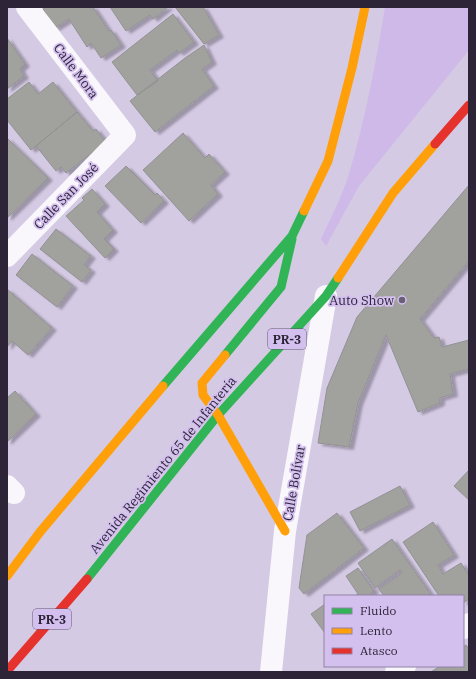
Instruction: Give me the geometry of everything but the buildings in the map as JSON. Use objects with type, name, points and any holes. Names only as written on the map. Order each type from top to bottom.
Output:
[{"type":"highway","points":[[285,531],[218,415],[203,395],[202,383],[281,287],[292,236],[328,161],[352,68],[365,7]]},
{"type":"highway","name":"Avenida Regimiento 65 de Infantería","points":[[7,671],[96,568],[218,415],[326,296],[393,193],[469,105]]},
{"type":"highway","points":[[7,576],[40,532],[115,442],[292,236]]},
{"type":"street","name":"Calle Mora","points":[[27,7],[126,135]]},
{"type":"street","name":"Calle San José","points":[[7,256],[126,135]]},
{"type":"street","name":"Calle Bolívar","points":[[271,672],[285,531],[326,296]]},
{"type":"shaded area","points":[[385,7],[469,7],[469,50],[359,186],[326,246],[321,239],[343,190],[355,154],[370,91]]},
{"type":"traffic: fast","points":[[163,386],[292,236],[304,211]]},
{"type":"traffic: fast","points":[[225,355],[281,287],[292,239]]},
{"type":"traffic: fast","points":[[87,579],[218,415],[326,296],[338,278]]},
{"type":"traffic: slow","points":[[304,211],[328,161],[352,68],[365,7]]},
{"type":"traffic: slow","points":[[338,278],[393,193],[435,144]]},
{"type":"traffic: slow","points":[[225,355],[202,383],[203,395],[218,415],[285,531]]},
{"type":"traffic: slow","points":[[7,576],[40,532],[163,386]]},
{"type":"traffic: jam","points":[[435,144],[469,105]]},
{"type":"traffic: jam","points":[[7,671],[87,579]]},
{"type":"place","name":"Auto Show","points":[[402,300]]}]
